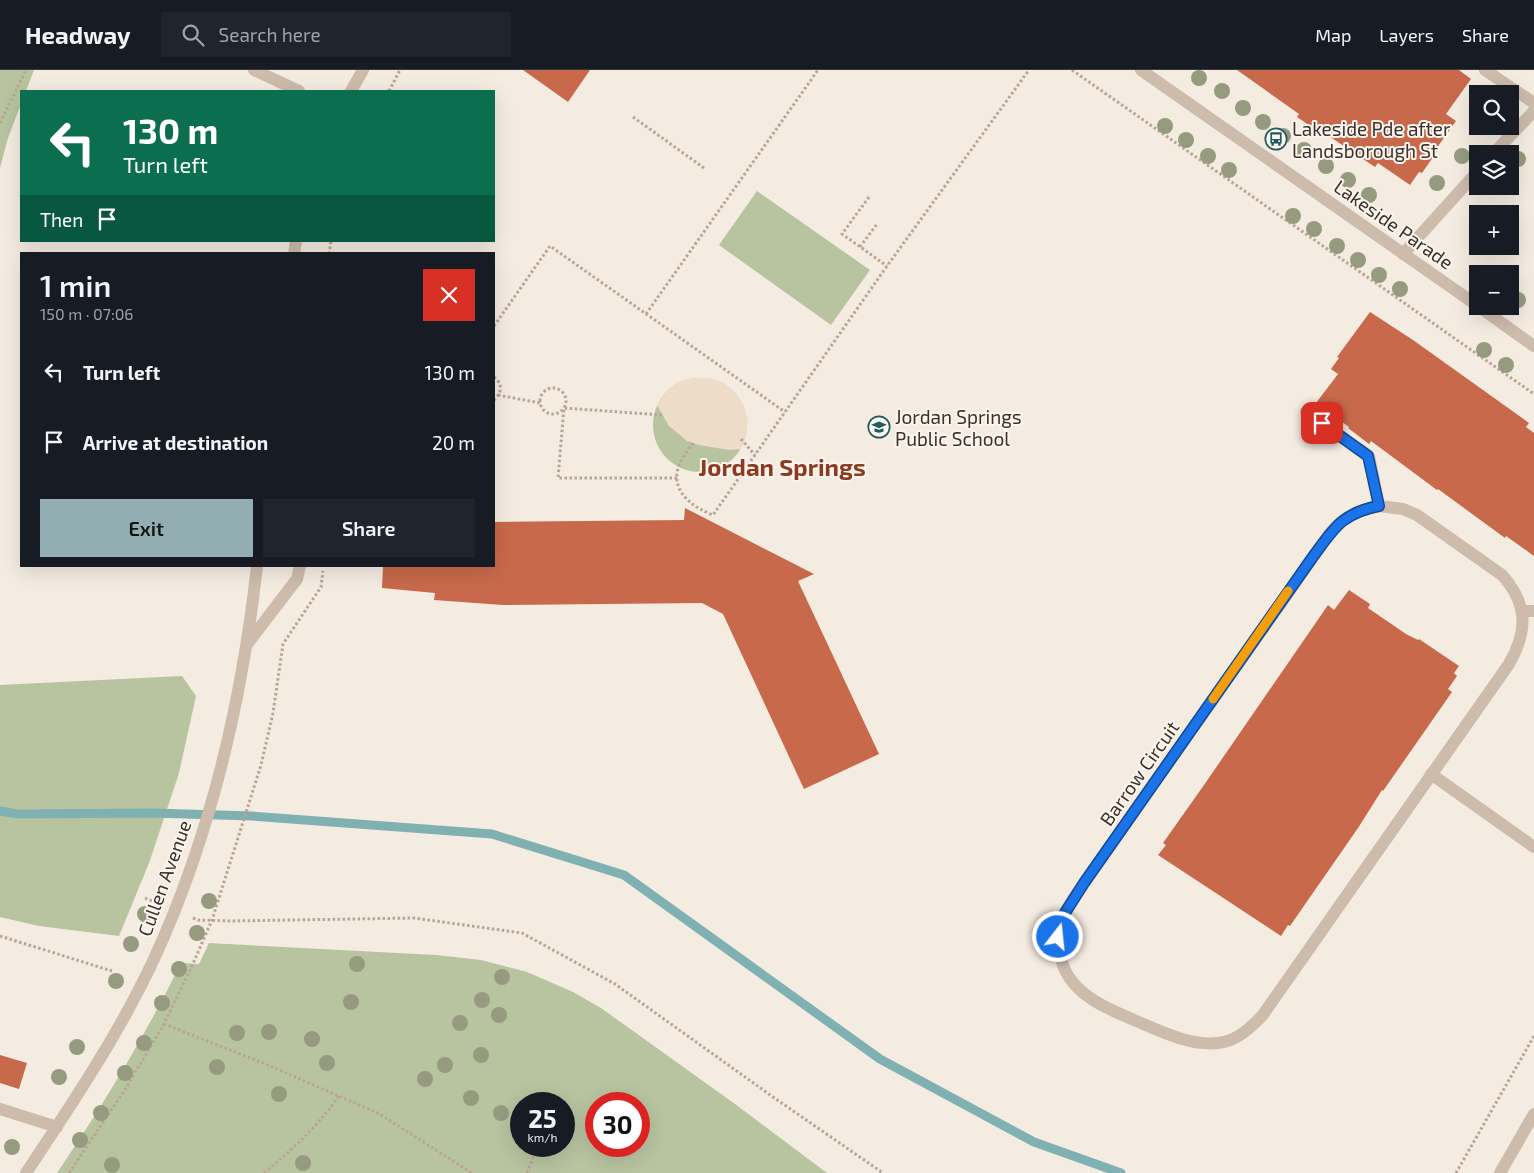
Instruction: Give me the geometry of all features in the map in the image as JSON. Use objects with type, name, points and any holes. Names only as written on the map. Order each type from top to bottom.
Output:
[{"type":"street","points":[[254,70],[297,90]]},
{"type":"street","points":[[353,90],[363,70]]},
{"type":"street","name":"Lakeside Parade","points":[[1141,70],[1469,300]]},
{"type":"street","points":[[1486,70],[1534,104]]},
{"type":"street","points":[[1502,145],[1534,111]]},
{"type":"street","points":[[1403,254],[1469,181]]},
{"type":"street","name":"Lakeside Parade","points":[[1491,315],[1534,346]]},
{"type":"street","points":[[1306,412],[1368,456],[1379,506]]},
{"type":"street","name":"Barrow Circuit","points":[[1379,506],[1403,509],[1416,515],[1490,566],[1510,585],[1528,611],[1518,648],[1509,664],[1262,1016],[1248,1030],[1235,1039],[1218,1043],[1201,1043],[1182,1039],[1094,1002],[1067,976],[1059,958],[1058,937],[1063,916],[1073,899],[1336,526],[1353,513],[1379,506]]},
{"type":"street","name":"Cullen Avenue","points":[[26,1173],[94,1069],[130,1005],[153,960],[188,876],[222,767],[248,643],[257,567]]},
{"type":"street","points":[[248,643],[296,579],[300,567]]},
{"type":"street","points":[[1431,774],[1534,847]]},
{"type":"street","points":[[0,1109],[57,1127]]},
{"type":"street","points":[[1500,1173],[1534,1114]]},
{"type":"path","points":[[0,123],[26,70]]},
{"type":"path","points":[[390,90],[400,70]]},
{"type":"path","points":[[646,314],[818,70]]},
{"type":"path","points":[[692,443],[680,464],[678,478],[681,492],[689,503],[713,515],[887,266],[1029,70]]},
{"type":"path","points":[[1072,70],[1534,394]]},
{"type":"path","points":[[633,117],[704,168]]},
{"type":"path","points":[[869,196],[842,234],[887,266]]},
{"type":"path","points":[[860,247],[877,224]]},
{"type":"path","points":[[495,325],[550,246],[785,412]]},
{"type":"path","points":[[495,378],[499,382],[500,387],[495,399]]},
{"type":"path","points":[[662,415],[564,408],[553,414],[544,411],[540,399],[544,392],[551,388],[556,388],[565,396],[566,400],[564,408],[558,478],[678,478]]},
{"type":"path","points":[[498,395],[540,403]]},
{"type":"path","points":[[741,439],[755,455]]},
{"type":"path","points":[[69,1173],[124,1091],[164,1024],[212,920],[261,765],[273,712],[282,644],[321,587],[323,567]]},
{"type":"path","points":[[145,898],[152,902]]},
{"type":"path","points":[[198,920],[414,918],[522,933],[615,984],[883,1173]]},
{"type":"path","points":[[0,936],[112,971]]},
{"type":"path","points":[[164,1024],[263,1063],[378,1113],[472,1173]]},
{"type":"path","points":[[1456,1173],[1534,1036]]},
{"type":"path","points":[[264,1173],[299,1144],[322,1119],[339,1096]]},
{"type":"path","points":[[527,1173],[534,1157]]},
{"type":"green space","points":[[0,70],[34,70],[26,90],[20,90],[20,107],[8,138],[0,168]]},
{"type":"green space","points":[[757,191],[870,270],[831,325],[719,245]]},
{"type":"green space","points":[[691,378],[709,378],[734,391],[744,407],[747,425],[744,443],[734,459],[709,472],[691,472],[666,459],[653,434],[653,416],[666,391]]},
{"type":"green space","points":[[182,676],[196,696],[179,773],[149,863],[119,936],[39,926],[0,917],[0,685]]},
{"type":"green space","points":[[209,943],[436,955],[481,960],[527,972],[573,992],[601,1008],[827,1173],[57,1173],[123,1070],[181,963],[199,964]]},
{"type":"shaded area","points":[[693,378],[709,378],[724,383],[736,393],[744,406],[748,421],[746,437],[741,449],[729,450],[699,445],[687,441],[669,426],[657,405],[666,392],[678,382]]},
{"type":"building","points":[[523,70],[590,70],[568,102]]},
{"type":"building","points":[[1237,70],[1459,70],[1471,79],[1446,114],[1456,121],[1422,173],[1419,172],[1410,185],[1378,163],[1375,167],[1320,130],[1319,132],[1297,117],[1299,114]]},
{"type":"building","points":[[1370,312],[1413,340],[1529,423],[1526,427],[1534,433],[1534,556],[1506,536],[1505,538],[1371,441],[1369,444],[1316,403],[1338,374],[1331,369],[1339,358],[1337,357]]},
{"type":"building","points":[[685,508],[814,574],[798,581],[879,754],[804,789],[723,614],[702,603],[503,605],[434,600],[435,593],[382,588],[383,567],[495,567],[495,522],[684,520]]},
{"type":"building","points":[[1349,590],[1370,604],[1368,608],[1406,634],[1419,639],[1459,666],[1454,673],[1457,676],[1448,689],[1452,692],[1382,790],[1290,926],[1288,925],[1281,936],[1158,855],[1166,845],[1163,843],[1328,605],[1334,610]]},
{"type":"building","points":[[0,1055],[27,1063],[19,1089],[0,1083]]},
{"type":"waterway","points":[[0,811],[18,814],[153,813],[252,816],[492,834],[624,875],[880,1059],[1034,1142],[1121,1173]]},
{"type":"slow traffic","points":[[1213,699],[1288,591]]},
{"type":"place","name":"Lakeside Pde after Landsborough St","points":[[1276,139]]},
{"type":"place","name":"Jordan Springs Public School","points":[[879,427]]},
{"type":"district","name":"Jordan Springs","points":[[782,466]]},
{"type":"route","points":[[1058,937],[1063,916],[1073,899],[1312,558],[1336,526],[1353,513],[1379,506],[1368,456],[1322,423]]}]
